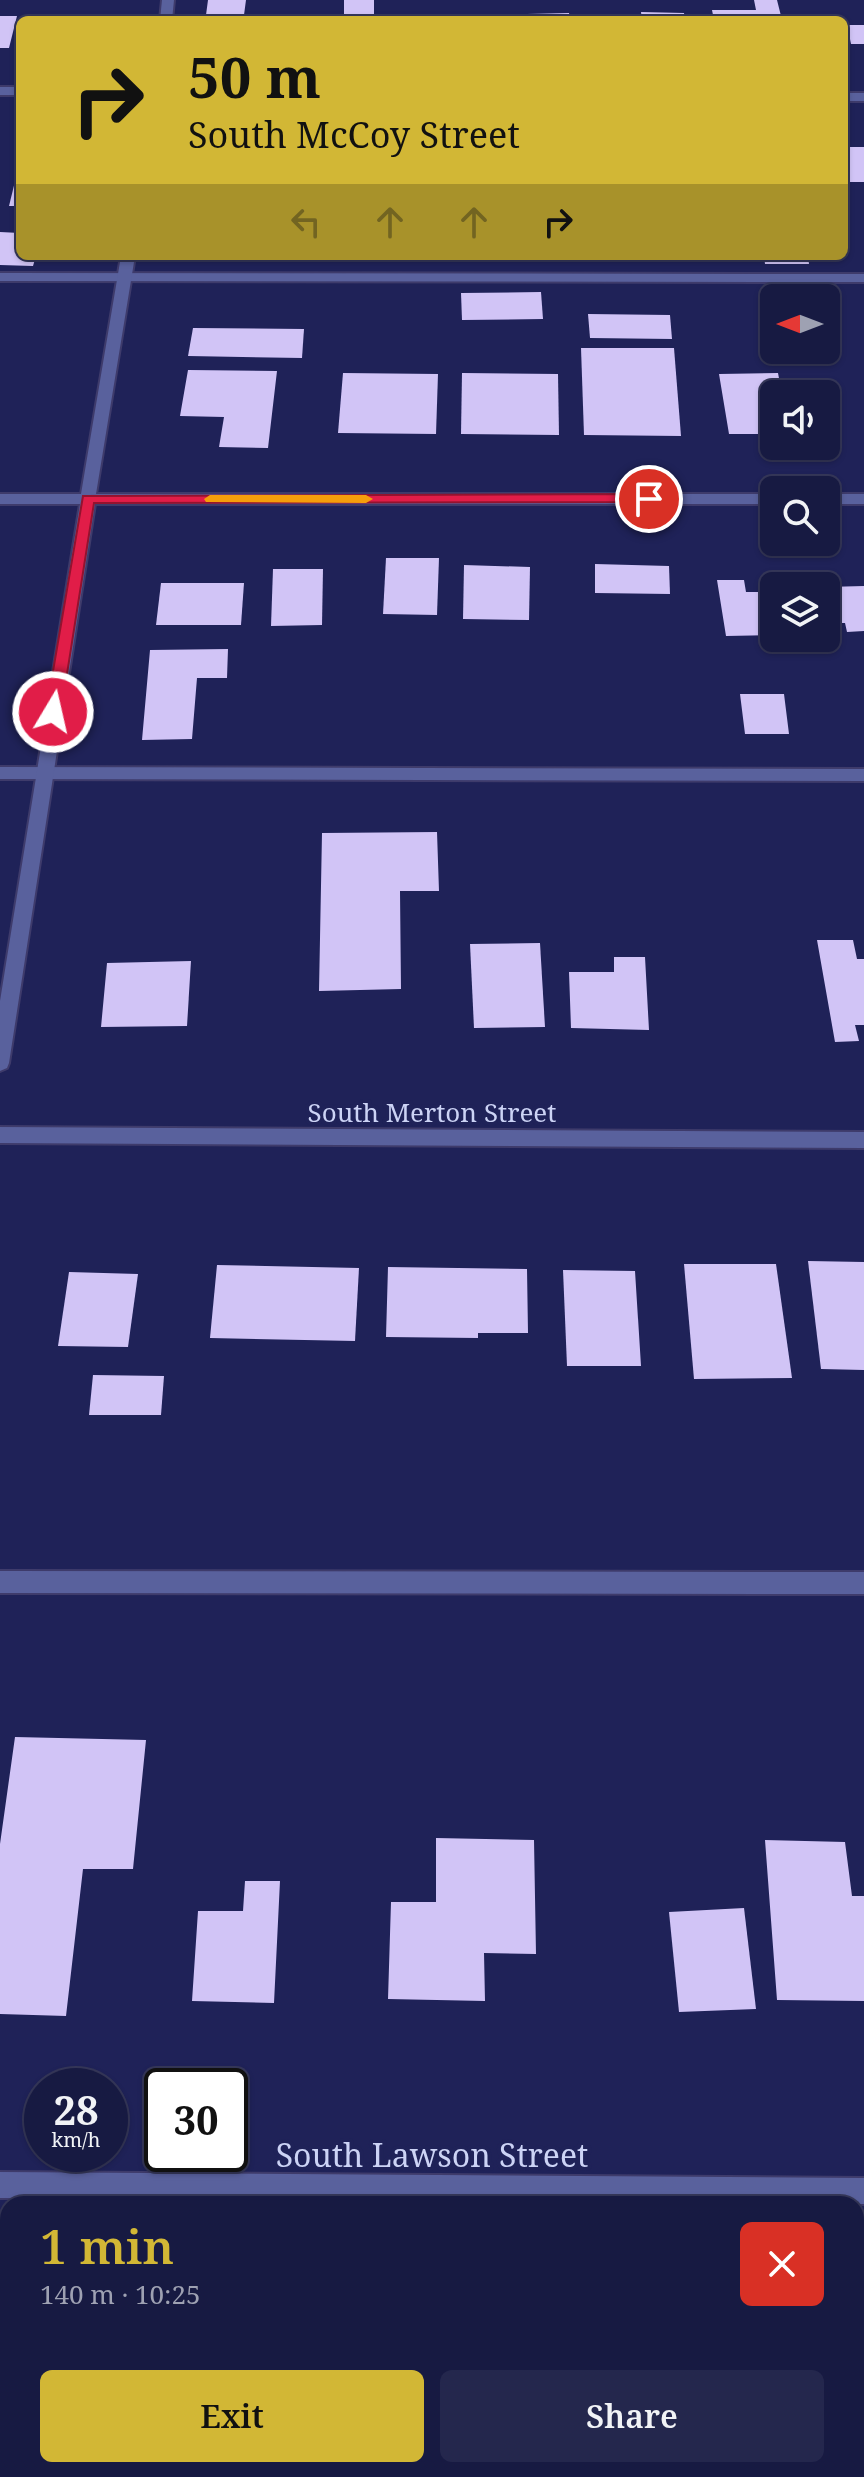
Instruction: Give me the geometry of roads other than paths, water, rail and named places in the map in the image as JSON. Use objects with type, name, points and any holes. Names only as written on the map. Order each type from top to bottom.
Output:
[{"type":"street","points":[[0,1063],[43,773],[127,260]]},
{"type":"street","points":[[0,277],[864,278]]},
{"type":"street","points":[[0,499],[760,499]]},
{"type":"street","points":[[840,499],[864,499]]},
{"type":"street","points":[[0,773],[864,775]]},
{"type":"street","name":"South Merton Street","points":[[0,1135],[864,1140]]},
{"type":"street","points":[[0,1582],[864,1583]]},
{"type":"street","name":"South Lawson Street","points":[[0,2185],[864,2191]]}]
